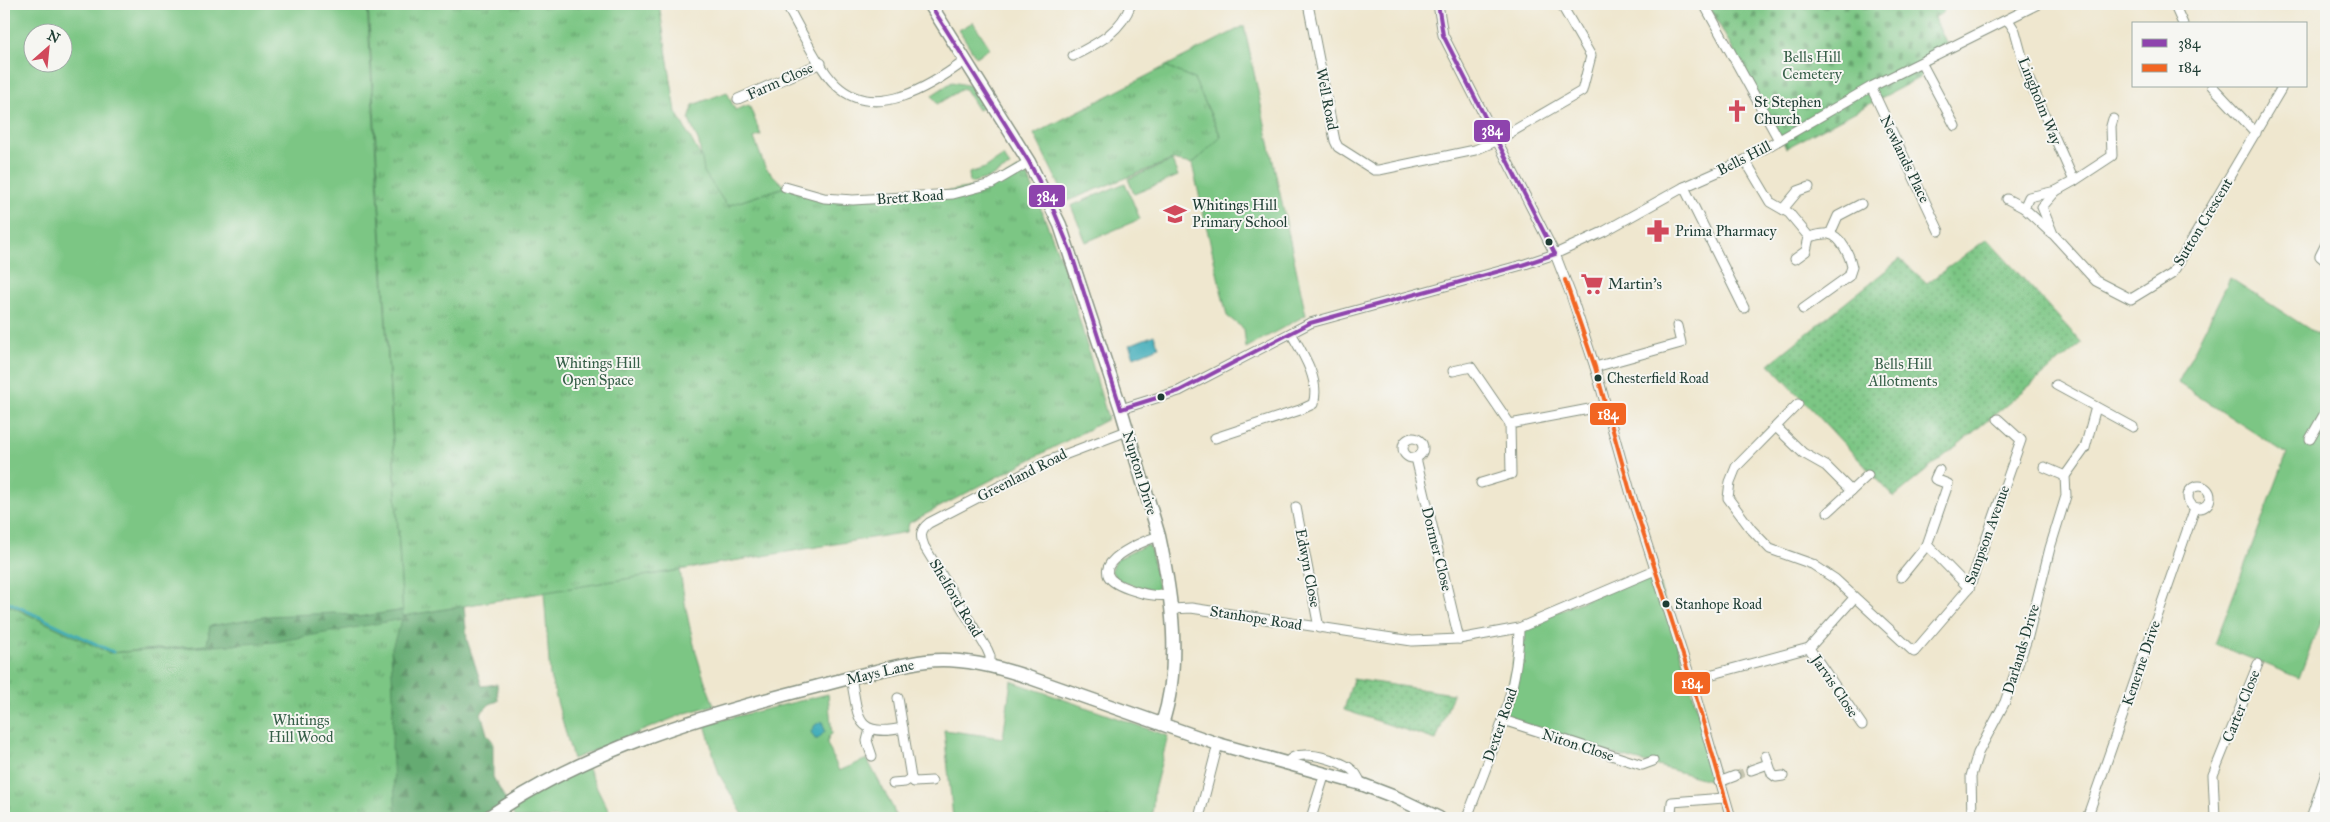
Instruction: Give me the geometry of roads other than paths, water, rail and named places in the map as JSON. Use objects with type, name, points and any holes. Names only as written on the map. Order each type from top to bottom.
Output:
[{"type":"street","points":[[786,4],[834,84],[848,95],[863,101],[885,101],[907,94],[946,74],[966,60]]},
{"type":"street","name":"Nupton Drive","points":[[930,4],[1030,162],[1051,204],[1070,252],[1121,409],[1159,536],[1172,608],[1173,638],[1170,694],[1162,724]]},
{"type":"street","points":[[1073,56],[1108,37],[1120,25],[1131,4]]},
{"type":"street","name":"Well Road","points":[[1308,4],[1338,147],[1374,170],[1463,153],[1496,141],[1582,91],[1591,56],[1561,4]]},
{"type":"street","points":[[1438,4],[1443,35],[1555,254],[1595,367],[1605,406],[1691,680],[1719,782],[1731,818]]},
{"type":"street","points":[[1704,4],[1779,140]]},
{"type":"street","name":"Bells Hill","points":[[1121,409],[1179,391],[1291,332],[1326,318],[1522,266],[1555,254],[1603,232],[1684,187],[1745,160],[1870,87],[1922,64],[2038,4]]},
{"type":"street","points":[[2174,4],[2182,22]]},
{"type":"street","name":"Lingholm Way","points":[[2008,20],[2015,32],[2027,75],[2074,181]]},
{"type":"street","name":"Farm Close","points":[[738,99],[821,63]]},
{"type":"street","points":[[1922,64],[1956,126]]},
{"type":"street","name":"Newlands Place","points":[[1870,87],[1940,230]]},
{"type":"street","points":[[2214,88],[2256,133]]},
{"type":"street","name":"Sutton Crescent","points":[[2056,190],[2042,207],[2053,234],[2096,281],[2130,299],[2172,274],[2281,89]]},
{"type":"street","points":[[2024,208],[2029,197],[2056,190],[2074,181],[2112,156],[2111,126],[2113,119]]},
{"type":"street","points":[[1745,160],[1770,202],[1789,213],[1809,237]]},
{"type":"street","name":"Brett Road","points":[[785,187],[824,198],[853,200],[953,194],[991,184],[1030,162]]},
{"type":"street","points":[[1782,210],[1798,191],[1809,186]]},
{"type":"street","points":[[1684,187],[1744,308]]},
{"type":"street","points":[[2007,199],[2024,208],[2053,234]]},
{"type":"street","points":[[1830,234],[1838,216],[1861,204]]},
{"type":"street","points":[[1802,309],[1849,276],[1852,271],[1851,262],[1842,243],[1830,234],[1809,237]]},
{"type":"street","points":[[1795,259],[1806,251],[1809,237]]},
{"type":"street","points":[[2326,244],[2320,256],[2326,261]]},
{"type":"street","points":[[1595,367],[1681,343],[1677,326]]},
{"type":"street","points":[[1215,438],[1313,404],[1316,394],[1306,358],[1291,332]]},
{"type":"street","points":[[1453,371],[1471,367],[1510,424],[1512,474],[1481,483]]},
{"type":"street","points":[[2056,386],[2133,427]]},
{"type":"street","points":[[1691,680],[1809,648],[1854,598],[1836,580],[1812,564],[1770,549],[1750,529],[1728,498],[1730,482],[1736,467],[1798,404]]},
{"type":"street","points":[[1510,424],[1605,406]]},
{"type":"street","points":[[2044,467],[2065,476],[2085,448],[2096,407]]},
{"type":"street","points":[[2310,439],[2326,411]]},
{"type":"street","name":"Sampson Avenue","points":[[1854,598],[1914,652],[1969,588],[2021,440],[1998,419]]},
{"type":"street","points":[[1776,427],[1803,453],[1826,466],[1851,491]]},
{"type":"street","name":"Greenland Road","points":[[922,529],[1048,461],[1127,431]]},
{"type":"street","name":"Dormer Close","points":[[1416,458],[1459,639]]},
{"type":"street","points":[[1900,577],[1927,545],[1948,484],[1935,478],[1938,470]]},
{"type":"street","points":[[1828,512],[1868,476]]},
{"type":"street","name":"Darlands Drive","points":[[1972,818],[1971,776],[1978,753],[2005,702],[2028,636],[2050,548],[2066,496],[2065,476]]},
{"type":"street","name":"Edwyn Close","points":[[1296,507],[1320,628]]},
{"type":"street","name":"Kenerne Drive","points":[[2087,818],[2195,508]]},
{"type":"street","name":"Shelford Road","points":[[922,529],[920,536],[924,546],[987,649],[990,656],[990,666]]},
{"type":"street","name":"Nupton Drive","points":[[1159,536],[1142,542],[1114,558],[1107,572],[1111,580],[1117,585],[1148,595],[1170,595]]},
{"type":"street","points":[[1927,545],[1969,588]]},
{"type":"street","name":"Stanhope Road","points":[[1172,608],[1191,608],[1412,641],[1459,639],[1519,628],[1655,570]]},
{"type":"street","name":"Dexter Road","points":[[1467,818],[1503,720],[1516,678],[1519,628]]},
{"type":"street","name":"Jarvis Close","points":[[1809,648],[1862,725]]},
{"type":"street","name":"Mays Lane","points":[[487,818],[508,804],[559,776],[645,737],[717,712],[926,661],[990,666],[1052,685],[1218,744],[1361,784],[1395,797],[1439,818]]},
{"type":"street","name":"Carter Close","points":[[2215,818],[2212,784],[2224,748],[2258,664]]},
{"type":"street","points":[[851,678],[857,713],[862,722],[870,729],[878,732],[903,728]]},
{"type":"street","points":[[898,698],[911,778],[914,782],[932,782]]},
{"type":"street","name":"Niton Close","points":[[1503,720],[1642,765],[1653,761]]},
{"type":"street","points":[[870,729],[866,741],[872,756]]},
{"type":"street","points":[[1199,818],[1218,744]]},
{"type":"street","name":"Mays Lane","points":[[1285,764],[1294,757],[1325,758],[1356,773],[1361,784]]},
{"type":"street","points":[[1751,770],[1767,760],[1772,774],[1776,778],[1783,776]]},
{"type":"street","points":[[1311,818],[1325,773]]},
{"type":"street","points":[[2311,818],[2326,773]]},
{"type":"street","points":[[1719,782],[1735,776]]},
{"type":"street","points":[[893,783],[905,782],[911,778]]},
{"type":"street","points":[[1671,814],[1672,802],[1682,803],[1724,798]]},
{"type":"water","points":[[1154,335],[1159,347],[1134,357],[1129,345]]},
{"type":"water","points":[[822,721],[825,731],[818,739],[815,739],[811,732],[815,725]]},
{"type":"waterway","points":[[4,600],[113,652]]},
{"type":"tunnel","points":[[1735,776],[1751,770]]},
{"type":"place","name":"St Stephen Church","points":[[1737,111]]},
{"type":"place","name":"Whitings Hill Primary School","points":[[1175,214]]},
{"type":"place","name":"Prima Pharmacy","points":[[1658,231]]},
{"type":"place","name":"Martin's","points":[[1592,284]]},
{"type":"place","name":"Chesterfield Road","points":[[1598,378]]},
{"type":"place","name":"Stanhope Road","points":[[1666,604]]},
{"type":"park label","name":"Bells Hill Cemetery","points":[[1812,66]]},
{"type":"park label","name":"Whitings Hill Open Space","points":[[598,372]]},
{"type":"park label","name":"Bells Hill Allotments","points":[[1903,372]]},
{"type":"park label","name":"Whitings Hill Wood","points":[[301,728]]}]
